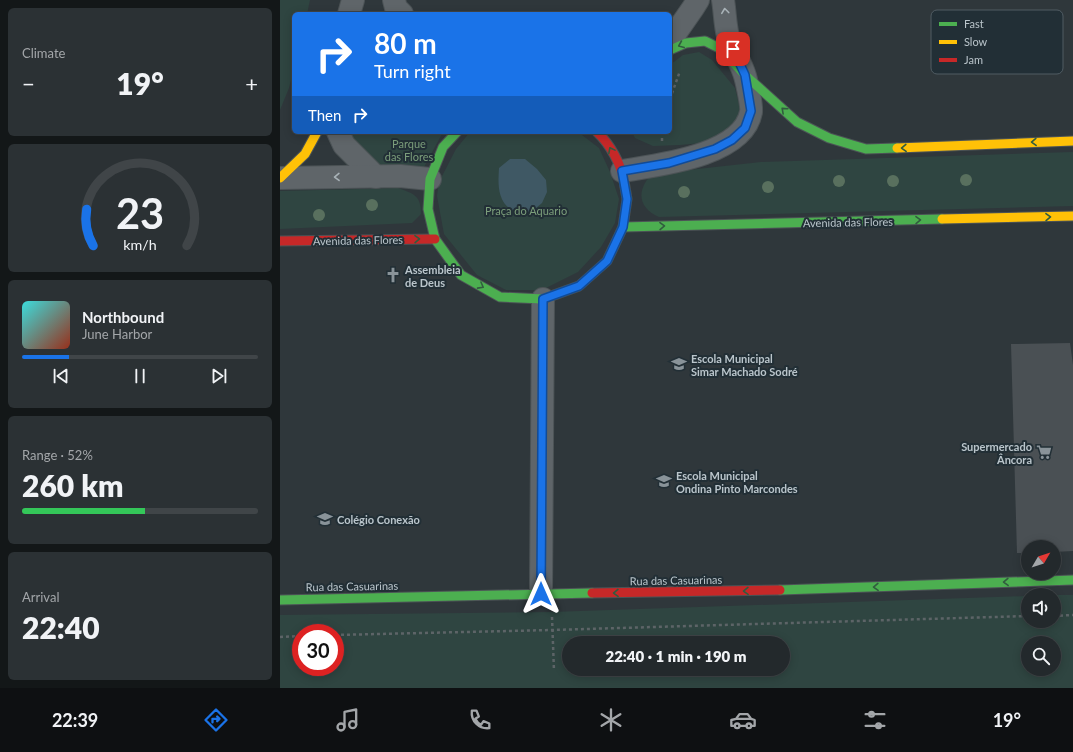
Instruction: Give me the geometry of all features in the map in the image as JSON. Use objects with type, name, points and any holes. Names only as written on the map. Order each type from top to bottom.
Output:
[{"type":"street","points":[[350,12],[353,0]]},
{"type":"street","points":[[394,0],[396,8],[400,12]]},
{"type":"street","points":[[672,38],[698,0]]},
{"type":"street","points":[[622,171],[669,163],[715,149],[732,140],[745,128],[751,111],[745,75],[728,36],[723,0]]},
{"type":"street","points":[[672,49],[686,43],[705,41],[719,48],[745,75],[797,122],[829,138],[866,149],[1073,141]]},
{"type":"street","points":[[281,178],[305,154],[316,134]]},
{"type":"street","points":[[339,134],[344,144],[376,177]]},
{"type":"street","points":[[455,134],[443,147],[430,179],[428,209],[436,239],[461,275],[500,296],[543,299],[579,286],[585,281],[607,261],[623,227],[627,199],[622,171],[605,139],[599,134]]},
{"type":"street","points":[[281,178],[400,176],[430,179]]},
{"type":"street","name":"Avenida das Flores","points":[[623,227],[1073,216]]},
{"type":"street","name":"Avenida das Flores","points":[[280,241],[436,239]]},
{"type":"street","points":[[541,594],[543,299]]},
{"type":"street","name":"Rua das Casuarinas","points":[[280,600],[801,590],[1073,580]]},
{"type":"path","points":[[541,594],[552,612],[554,671]]},
{"type":"path","points":[[1061,616],[1073,615]]},
{"type":"path","points":[[344,635],[1021,616]]},
{"type":"path","points":[[280,637],[292,636]]},
{"type":"green space","points":[[280,0],[310,0],[307,12],[292,12],[292,75],[289,88],[280,110]]},
{"type":"green space","points":[[699,52],[712,60],[735,88],[741,113],[734,130],[713,142],[680,145],[653,146],[635,138],[633,134],[672,134],[672,63],[683,55]]},
{"type":"green space","name":"Parque das Flores","points":[[351,134],[442,134],[423,169],[380,168],[354,141]]},
{"type":"green space","name":"Praça do Aquario","points":[[468,134],[581,134],[599,148],[610,172],[619,199],[615,223],[601,247],[578,272],[542,290],[506,290],[477,275],[444,234],[437,196],[439,182],[456,149]]},
{"type":"green space","points":[[1073,152],[1073,206],[659,217],[647,209],[643,204],[642,198],[643,186],[652,174],[761,162]]},
{"type":"green space","points":[[398,188],[416,196],[420,203],[421,214],[412,223],[280,229],[280,191]]},
{"type":"green space","points":[[1061,595],[1073,595],[1073,688],[280,688],[280,615],[551,612],[1021,596],[1021,628],[1061,628]]},
{"type":"water","points":[[510,159],[525,159],[537,169],[546,180],[547,192],[542,203],[530,213],[514,211],[507,206],[501,197],[498,180],[499,168]]},
{"type":"building","name":"Supermercado Âncora","points":[[1070,343],[1073,365],[1073,551],[1061,552],[1061,540],[1021,540],[1021,553],[1017,553],[1011,344]]},
{"type":"traffic: fast","points":[[672,49],[686,43],[705,41],[719,48],[745,75],[797,122],[829,138],[866,149],[897,148]]},
{"type":"traffic: fast","points":[[455,134],[443,147],[430,179],[428,209],[435,239],[461,275],[500,297],[543,299],[579,286],[607,261],[623,227],[627,199],[624,181]]},
{"type":"traffic: fast","points":[[623,227],[942,219]]},
{"type":"traffic: fast","points":[[780,590],[1073,580]]},
{"type":"traffic: fast","points":[[280,600],[592,593]]},
{"type":"traffic: slow","points":[[280,178],[305,154],[316,134]]},
{"type":"traffic: slow","points":[[897,148],[1073,141]]},
{"type":"traffic: slow","points":[[942,219],[1073,216]]},
{"type":"traffic: jam","points":[[599,134],[614,155],[623,175],[624,181]]},
{"type":"traffic: jam","points":[[280,241],[435,239]]},
{"type":"traffic: jam","points":[[592,593],[780,590]]},
{"type":"place","name":"Assembleia de Deus","points":[[393,275]]},
{"type":"place","name":"Escola Municipal Simar Machado Sodré","points":[[679,364]]},
{"type":"place","name":"Supermercado Âncora","points":[[1044,452]]},
{"type":"place","name":"Escola Municipal Ondina Pinto Marcondes","points":[[664,481]]},
{"type":"place","name":"Colégio Conexão","points":[[325,519]]},
{"type":"route","points":[[541,594],[543,299],[579,286],[607,261],[623,227],[627,199],[622,171],[669,163],[696,156],[715,149],[732,140],[745,128],[751,111],[745,75],[733,49]]}]
